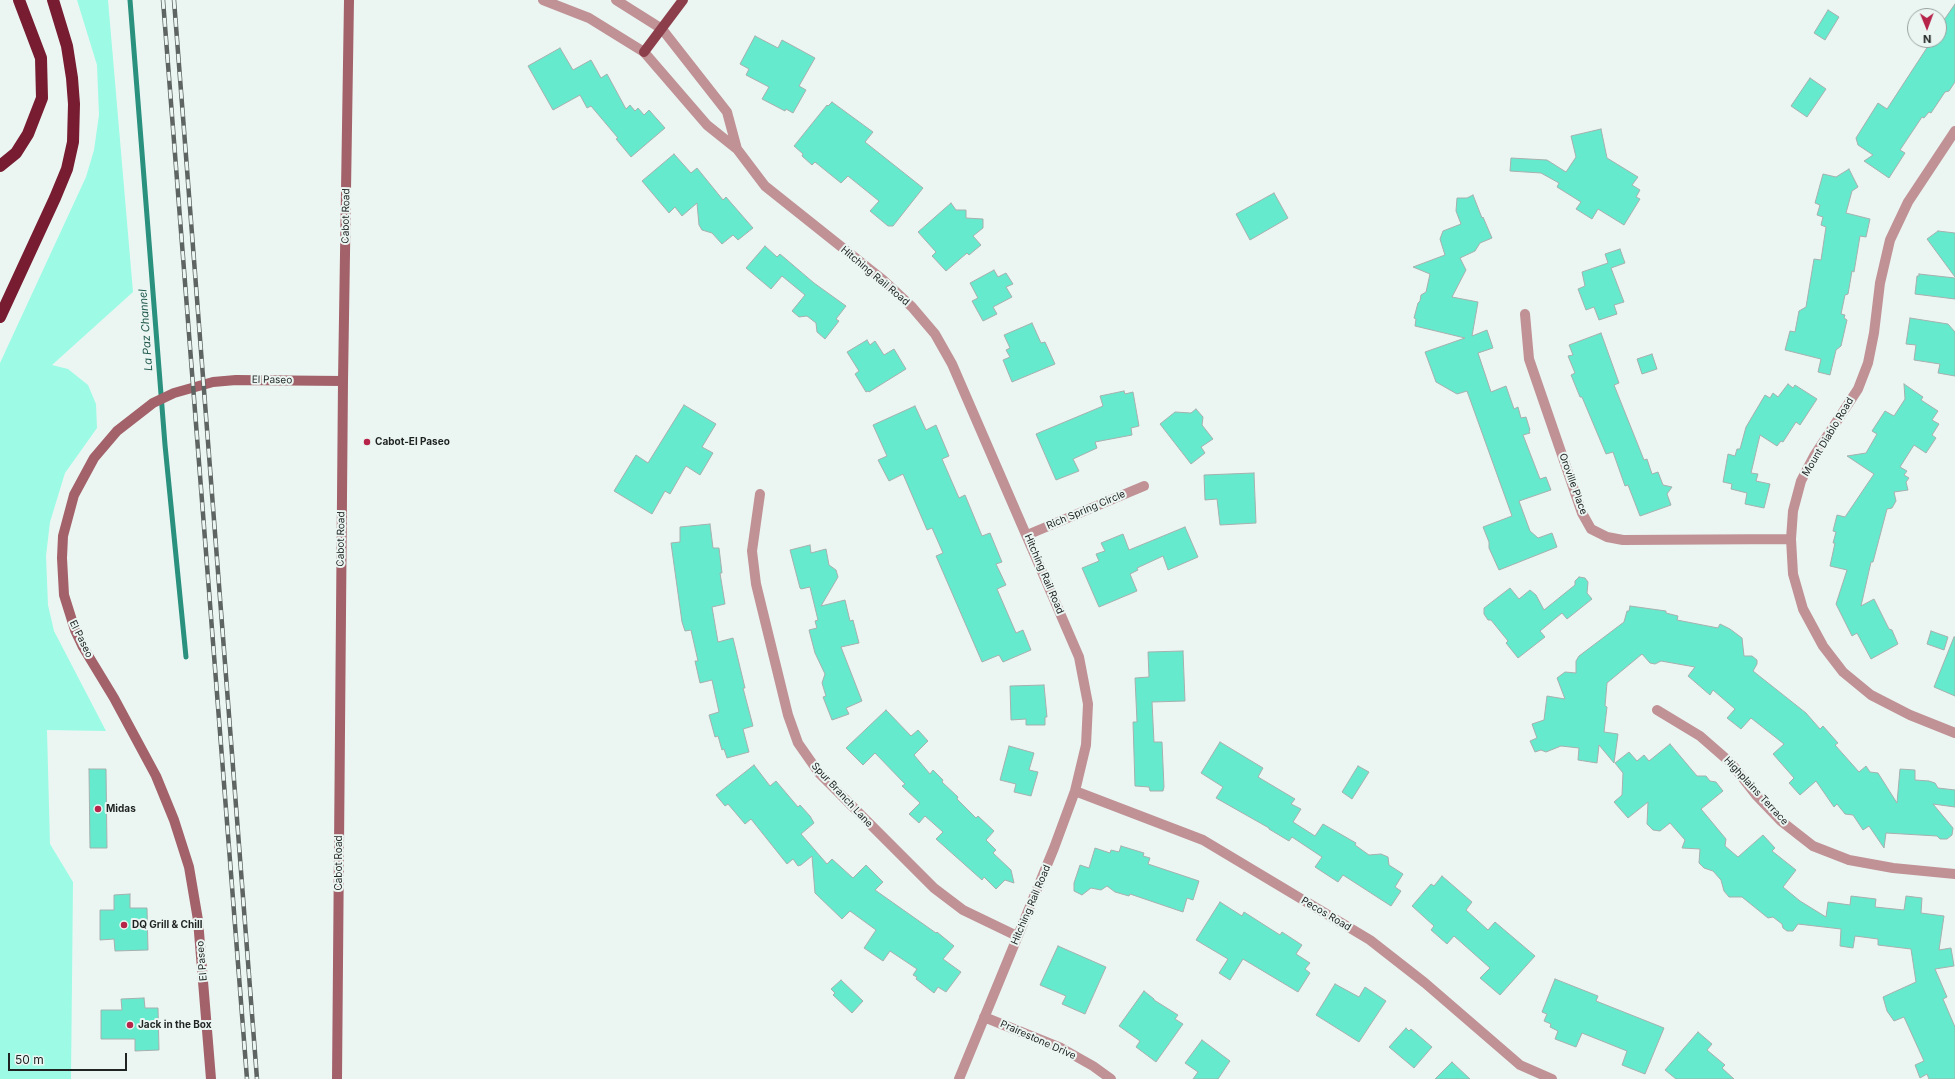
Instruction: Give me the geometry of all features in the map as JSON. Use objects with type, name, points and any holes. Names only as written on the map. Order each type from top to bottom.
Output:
[{"type":"highway","points":[[0,166],[16,153],[28,134],[42,98],[41,58],[19,0]]},
{"type":"highway","points":[[0,317],[56,198],[67,169],[73,142],[74,104],[72,78],[67,46],[53,0]]},
{"type":"main road","name":"Cabot Road","points":[[337,1079],[343,381],[349,0]]},
{"type":"main road","points":[[644,52],[683,0]]},
{"type":"main road","name":"El Paseo","points":[[211,1079],[198,920],[189,867],[174,820],[143,751],[114,698],[82,647],[68,612],[62,575],[63,536],[67,514],[81,480],[94,458],[117,431],[153,403],[174,393],[213,382],[236,380],[343,381]]},
{"type":"street","name":"Hitching Rail Road","points":[[543,0],[589,18],[644,52],[707,125],[737,149],[765,186],[883,280],[912,307],[935,334],[952,364],[1079,657],[1088,711],[1086,745],[1075,790],[1054,848],[959,1079]]},
{"type":"street","name":"Hitching Rail Road","points":[[616,0],[662,29],[727,112],[737,149]]},
{"type":"street","name":"Mount Diablo Road","points":[[1955,131],[1908,202],[1890,240],[1880,283],[1874,333],[1868,363],[1858,389],[1814,456],[1801,481],[1793,511],[1791,539],[1793,574],[1803,609],[1823,646],[1843,672],[1871,695],[1910,715],[1955,733]]},
{"type":"street","name":"Oroville Place","points":[[1525,314],[1530,360],[1582,513],[1591,529],[1607,537],[1623,540],[1791,539]]},
{"type":"street","name":"Rich Spring Circle","points":[[1027,535],[1144,486]]},
{"type":"street","name":"Spur Branch Lane","points":[[760,494],[752,551],[756,584],[788,715],[798,743],[819,773],[934,888],[963,910],[1017,936]]},
{"type":"street","name":"Highplains Terrace","points":[[1657,710],[1700,736],[1731,763],[1756,795],[1781,821],[1813,846],[1849,860],[1893,868],[1955,874]]},
{"type":"street","name":"Pecos Road","points":[[1075,790],[1203,840],[1370,940],[1425,983],[1520,1065],[1552,1079]]},
{"type":"street","name":"Prairestone Drive","points":[[984,1017],[1061,1048],[1093,1066],[1111,1079]]},
{"type":"green space","points":[[77,0],[108,0],[133,292],[52,365],[68,369],[88,385],[96,404],[97,428],[65,473],[50,522],[46,556],[48,605],[54,631],[106,731],[47,730],[50,844],[73,882],[71,1079],[0,1079],[0,363],[86,177],[94,150],[99,115],[97,65]]},
{"type":"building","points":[[1955,4],[1955,82],[1949,91],[1945,92],[1931,113],[1929,112],[1924,118],[1922,117],[1900,150],[1905,153],[1889,178],[1864,161],[1873,155],[1858,145],[1856,138],[1878,103],[1887,109],[1927,48],[1947,48],[1947,16]]},
{"type":"building","points":[[1828,10],[1839,17],[1825,40],[1814,33]]},
{"type":"building","points":[[755,36],[778,48],[782,40],[815,58],[799,86],[806,90],[793,113],[786,109],[785,111],[762,99],[769,87],[746,75],[749,69],[740,64]]},
{"type":"building","points":[[560,48],[573,70],[591,60],[601,78],[607,74],[626,109],[630,105],[635,111],[638,108],[644,115],[649,110],[665,128],[631,157],[616,139],[618,138],[591,106],[587,108],[580,95],[553,110],[528,66]]},
{"type":"building","points":[[1810,78],[1826,89],[1807,117],[1791,106]]},
{"type":"building","points":[[832,102],[873,132],[865,142],[923,188],[893,226],[888,226],[870,211],[879,201],[848,176],[841,183],[815,162],[812,165],[794,146],[827,105],[828,106]]},
{"type":"building","points":[[1601,129],[1607,158],[1638,177],[1632,185],[1640,190],[1636,197],[1640,199],[1624,225],[1598,209],[1592,219],[1576,209],[1581,202],[1557,187],[1559,183],[1541,173],[1510,171],[1511,158],[1547,160],[1566,172],[1576,157],[1571,136]]},
{"type":"building","points":[[674,154],[691,173],[697,168],[723,200],[726,197],[753,228],[738,240],[733,235],[722,244],[712,233],[702,230],[699,225],[697,203],[682,216],[675,207],[669,213],[642,181]]},
{"type":"building","points":[[1849,169],[1858,187],[1852,191],[1846,213],[1870,219],[1866,237],[1860,236],[1854,272],[1852,271],[1848,294],[1845,295],[1841,314],[1845,315],[1844,318],[1847,320],[1841,346],[1836,350],[1830,375],[1818,372],[1821,359],[1785,350],[1790,331],[1795,332],[1799,311],[1806,307],[1814,259],[1821,260],[1826,227],[1821,225],[1823,217],[1817,215],[1820,205],[1815,203],[1823,174],[1836,177]]},
{"type":"building","points":[[1274,193],[1288,218],[1250,240],[1236,214]]},
{"type":"building","points":[[1473,195],[1492,238],[1480,243],[1475,251],[1460,258],[1466,270],[1452,297],[1478,302],[1472,336],[1487,330],[1493,348],[1478,353],[1491,392],[1506,386],[1514,409],[1518,407],[1521,418],[1526,417],[1530,433],[1523,435],[1540,479],[1546,477],[1551,490],[1519,501],[1530,531],[1538,538],[1552,533],[1557,547],[1499,570],[1489,548],[1489,542],[1483,527],[1512,516],[1467,391],[1457,394],[1436,382],[1425,352],[1465,338],[1415,326],[1416,319],[1414,318],[1421,295],[1426,292],[1430,274],[1413,267],[1445,255],[1440,239],[1443,231],[1461,224],[1456,211],[1457,198],[1467,198]]},
{"type":"building","points":[[951,203],[956,210],[966,210],[966,218],[983,219],[983,228],[973,236],[981,245],[969,255],[967,253],[946,271],[932,256],[936,252],[918,232]]},
{"type":"building","points":[[1938,231],[1955,233],[1955,277],[1927,239]]},
{"type":"building","points":[[765,246],[777,257],[780,254],[814,283],[846,306],[836,319],[839,321],[825,339],[817,332],[816,323],[807,316],[799,317],[792,311],[805,295],[782,276],[771,289],[746,268]]},
{"type":"building","points":[[1620,249],[1625,263],[1611,268],[1624,302],[1614,305],[1617,314],[1599,320],[1594,307],[1586,310],[1578,289],[1585,286],[1582,272],[1608,263],[1605,254]]},
{"type":"building","points":[[994,270],[998,277],[1006,273],[1013,284],[1006,287],[1012,297],[993,307],[997,314],[983,321],[972,301],[978,298],[970,283]]},
{"type":"building","points":[[1919,274],[1955,278],[1955,299],[1915,294],[1917,276],[1919,276]]},
{"type":"building","points":[[1910,318],[1948,324],[1955,332],[1955,376],[1938,373],[1940,364],[1914,360],[1916,345],[1906,344]]},
{"type":"building","points":[[1032,323],[1041,343],[1045,342],[1055,364],[1012,382],[1003,360],[1010,357],[1006,350],[1010,348],[1004,335]]},
{"type":"building","points":[[1601,333],[1619,383],[1614,385],[1644,460],[1647,459],[1652,474],[1658,472],[1663,485],[1672,487],[1667,494],[1671,505],[1640,516],[1628,485],[1625,486],[1613,452],[1606,454],[1571,375],[1575,373],[1568,356],[1573,355],[1569,345]]},
{"type":"building","points":[[867,340],[870,345],[875,341],[884,355],[894,349],[906,369],[869,392],[866,392],[855,374],[859,371],[847,352]]},
{"type":"building","points":[[1652,354],[1657,369],[1642,374],[1637,359]]},
{"type":"building","points":[[1788,384],[1793,388],[1795,385],[1817,399],[1800,425],[1796,422],[1783,442],[1781,441],[1777,446],[1760,435],[1751,473],[1758,474],[1756,481],[1770,484],[1764,508],[1745,504],[1747,493],[1731,489],[1732,484],[1723,482],[1728,454],[1735,456],[1737,449],[1740,449],[1746,427],[1765,395],[1770,398],[1773,393],[1778,397]]},
{"type":"building","points":[[1904,384],[1923,397],[1921,400],[1938,411],[1932,420],[1939,424],[1932,435],[1936,438],[1926,453],[1914,445],[1900,467],[1907,471],[1904,475],[1909,478],[1906,482],[1908,490],[1894,492],[1896,501],[1892,508],[1887,509],[1873,562],[1871,562],[1861,606],[1874,599],[1889,629],[1892,630],[1898,644],[1871,659],[1857,633],[1852,636],[1836,604],[1847,570],[1830,566],[1836,532],[1833,531],[1837,515],[1845,517],[1874,474],[1847,456],[1866,453],[1877,434],[1872,431],[1885,411],[1894,416],[1905,399]]},
{"type":"building","points":[[1124,391],[1125,394],[1133,392],[1139,426],[1131,428],[1132,435],[1095,442],[1097,448],[1073,459],[1079,471],[1056,480],[1036,434],[1103,406],[1100,396]]},
{"type":"building","points":[[684,405],[716,424],[702,447],[713,453],[700,475],[686,466],[670,494],[665,491],[652,514],[614,491],[636,455],[648,463]]},
{"type":"building","points":[[915,406],[926,430],[936,425],[949,456],[942,459],[959,498],[965,495],[982,536],[990,533],[1002,562],[996,564],[1006,585],[997,589],[1016,633],[1023,630],[1031,650],[1003,662],[999,655],[982,662],[936,556],[943,553],[932,528],[927,530],[903,474],[889,481],[878,460],[887,456],[873,425]]},
{"type":"building","points":[[1196,409],[1203,417],[1202,425],[1213,439],[1201,447],[1205,453],[1191,464],[1160,424],[1175,412],[1191,413]]},
{"type":"building","points":[[1254,473],[1256,523],[1220,525],[1217,499],[1205,500],[1204,475]]},
{"type":"building","points":[[710,524],[713,548],[719,548],[722,573],[720,573],[725,604],[712,607],[718,642],[733,638],[745,688],[743,688],[753,726],[743,729],[749,752],[727,758],[724,749],[722,750],[718,736],[715,737],[709,715],[719,712],[712,680],[700,683],[695,661],[698,661],[691,630],[685,631],[682,622],[671,543],[680,542],[680,527]]},
{"type":"building","points":[[1185,527],[1198,557],[1168,570],[1163,556],[1137,568],[1138,570],[1130,574],[1137,591],[1099,607],[1082,568],[1099,561],[1096,554],[1105,551],[1101,543],[1123,534],[1129,550]]},
{"type":"building","points":[[810,545],[811,553],[826,549],[829,565],[836,570],[838,577],[821,606],[845,600],[850,621],[853,620],[859,643],[841,647],[862,701],[846,708],[849,714],[832,720],[823,697],[826,696],[822,683],[825,674],[815,653],[809,630],[817,628],[815,621],[818,620],[810,587],[800,588],[790,550]]},
{"type":"building","points":[[1579,577],[1585,578],[1588,582],[1587,593],[1592,599],[1567,619],[1562,613],[1540,631],[1545,637],[1518,658],[1506,643],[1508,641],[1491,620],[1488,620],[1484,614],[1484,608],[1510,588],[1519,599],[1530,590],[1536,595],[1544,610],[1575,585],[1575,581]]},
{"type":"building","points":[[1630,606],[1666,611],[1666,613],[1678,616],[1677,620],[1718,628],[1720,624],[1730,629],[1742,638],[1744,656],[1752,656],[1757,660],[1757,664],[1753,671],[1806,713],[1820,729],[1823,726],[1838,743],[1835,745],[1859,772],[1866,766],[1870,772],[1878,773],[1897,803],[1900,769],[1915,770],[1915,780],[1929,781],[1935,783],[1938,788],[1955,790],[1955,807],[1933,804],[1953,828],[1952,835],[1947,839],[1940,839],[1937,836],[1886,833],[1884,848],[1869,826],[1863,830],[1853,815],[1845,814],[1837,804],[1834,807],[1816,781],[1800,795],[1789,783],[1794,778],[1773,754],[1784,744],[1751,718],[1741,729],[1727,718],[1735,709],[1713,690],[1710,695],[1688,676],[1695,667],[1661,661],[1655,664],[1650,663],[1642,654],[1607,683],[1605,706],[1607,707],[1604,732],[1618,734],[1614,763],[1599,745],[1597,763],[1578,760],[1579,748],[1561,746],[1546,752],[1541,750],[1535,752],[1530,741],[1537,738],[1532,724],[1544,720],[1547,696],[1565,699],[1557,678],[1565,672],[1576,673],[1576,661],[1579,656],[1624,622]]},
{"type":"building","points":[[1931,631],[1948,637],[1944,650],[1927,644]]},
{"type":"building","points":[[1955,637],[1955,696],[1934,687]]},
{"type":"building","points":[[1183,651],[1185,701],[1152,702],[1154,742],[1162,742],[1164,787],[1163,791],[1150,791],[1149,787],[1135,786],[1133,722],[1137,722],[1135,678],[1149,677],[1148,652]]},
{"type":"building","points":[[1044,685],[1047,717],[1045,717],[1045,725],[1026,725],[1026,719],[1011,720],[1010,686]]},
{"type":"building","points":[[886,710],[911,736],[918,730],[928,741],[914,755],[930,774],[933,770],[943,780],[942,782],[958,797],[957,799],[976,818],[978,816],[994,831],[986,840],[996,850],[993,853],[1011,870],[1014,883],[1005,880],[996,889],[984,877],[982,880],[936,839],[943,832],[925,816],[919,823],[909,814],[920,803],[902,786],[905,784],[875,753],[863,765],[846,748]]},
{"type":"building","points":[[1220,742],[1263,768],[1258,777],[1295,799],[1291,804],[1301,809],[1293,822],[1315,836],[1323,824],[1356,843],[1355,845],[1369,855],[1381,854],[1388,857],[1389,865],[1403,874],[1395,887],[1401,891],[1391,906],[1343,875],[1338,882],[1315,867],[1322,857],[1292,837],[1289,841],[1216,798],[1223,787],[1201,773]]},
{"type":"building","points":[[1670,744],[1697,776],[1706,776],[1710,781],[1716,782],[1723,791],[1701,809],[1726,839],[1725,846],[1738,857],[1763,835],[1775,848],[1772,851],[1796,870],[1783,887],[1800,901],[1826,917],[1828,902],[1850,905],[1851,896],[1876,899],[1875,907],[1904,910],[1906,896],[1922,898],[1921,913],[1944,916],[1939,950],[1951,948],[1954,966],[1935,969],[1947,997],[1943,999],[1955,1027],[1955,1079],[1929,1079],[1927,1074],[1920,1078],[1915,1065],[1924,1061],[1904,1017],[1894,1021],[1887,1011],[1883,997],[1916,982],[1911,949],[1878,945],[1878,939],[1855,936],[1853,948],[1840,946],[1841,929],[1798,924],[1793,931],[1787,931],[1783,928],[1782,924],[1773,917],[1768,918],[1742,897],[1729,897],[1724,891],[1721,880],[1713,871],[1704,868],[1699,863],[1700,849],[1682,848],[1685,840],[1670,823],[1660,831],[1653,830],[1647,824],[1648,802],[1628,818],[1614,802],[1622,795],[1623,773],[1615,763],[1629,752],[1637,761],[1644,755],[1649,761]]},
{"type":"building","points":[[1009,746],[1034,753],[1029,770],[1038,772],[1031,796],[1014,792],[1016,784],[1000,780]]},
{"type":"building","points":[[754,765],[770,786],[776,781],[798,807],[800,805],[810,816],[814,823],[801,834],[827,864],[832,859],[853,878],[866,865],[883,882],[875,890],[936,933],[937,932],[954,946],[943,959],[961,972],[946,992],[938,987],[934,993],[913,975],[917,969],[890,951],[883,961],[864,948],[876,930],[850,911],[842,919],[815,893],[812,856],[798,866],[793,859],[787,864],[751,819],[745,824],[728,804],[725,806],[716,795]]},
{"type":"building","points":[[1358,766],[1369,772],[1352,799],[1342,792]]},
{"type":"building","name":"Midas","points":[[89,769],[106,769],[107,848],[90,848]]},
{"type":"building","points":[[1121,846],[1144,853],[1143,856],[1150,858],[1148,864],[1199,881],[1193,900],[1187,898],[1183,912],[1130,894],[1129,896],[1115,892],[1107,886],[1101,890],[1091,888],[1082,895],[1074,891],[1074,883],[1080,865],[1089,868],[1095,848],[1110,853],[1111,850],[1119,852]]},
{"type":"building","points":[[1442,876],[1472,902],[1466,910],[1488,930],[1495,922],[1535,956],[1500,995],[1480,978],[1490,968],[1454,936],[1447,944],[1431,930],[1434,926],[1412,906],[1431,884],[1434,886]]},
{"type":"building","name":"DQ Grill & Chill","points":[[130,894],[130,908],[147,908],[148,950],[115,951],[114,939],[100,940],[100,910],[114,910],[114,895]]},
{"type":"building","points":[[1220,902],[1242,916],[1244,912],[1280,935],[1282,932],[1302,945],[1296,954],[1310,963],[1305,969],[1310,973],[1298,992],[1243,959],[1230,980],[1219,973],[1228,959],[1196,940]]},
{"type":"building","points":[[1058,946],[1106,967],[1085,1014],[1062,1004],[1066,996],[1040,985]]},
{"type":"building","points":[[1555,979],[1598,996],[1596,1001],[1664,1028],[1645,1074],[1622,1065],[1627,1051],[1582,1033],[1576,1047],[1555,1039],[1558,1031],[1550,1027],[1551,1024],[1544,1021],[1547,1014],[1542,1012]]},
{"type":"building","points":[[841,980],[863,1001],[852,1013],[833,995],[835,993],[831,989]]},
{"type":"building","points":[[1335,984],[1359,997],[1365,987],[1386,1001],[1359,1042],[1316,1015]]},
{"type":"building","points":[[1144,991],[1154,1000],[1178,1015],[1175,1019],[1183,1024],[1156,1062],[1136,1047],[1140,1041],[1119,1026]]},
{"type":"building","name":"Jack in the Box","points":[[144,998],[145,1008],[158,1008],[159,1050],[135,1051],[135,1039],[101,1039],[101,1010],[122,1010],[121,999]]},
{"type":"building","points":[[1406,1028],[1409,1031],[1411,1029],[1432,1047],[1414,1068],[1389,1047]]},
{"type":"building","points":[[1698,1032],[1712,1044],[1707,1050],[1725,1065],[1722,1068],[1734,1079],[1676,1079],[1665,1070]]},
{"type":"building","points":[[1202,1040],[1230,1061],[1218,1079],[1193,1079],[1198,1072],[1185,1063]]},
{"type":"building","points":[[1452,1062],[1470,1079],[1435,1079]]},
{"type":"waterway","name":"La Paz Channel","points":[[130,0],[165,445],[186,657]]},
{"type":"railway","points":[[163,0],[247,1079]]},
{"type":"railway","points":[[174,0],[257,1079]]},
{"type":"place","name":"Cabot-El Paseo","points":[[367,442]]},
{"type":"place","name":"Midas","points":[[98,809]]},
{"type":"place","name":"DQ Grill & Chill","points":[[124,925]]},
{"type":"place","name":"Jack in the Box","points":[[130,1025]]}]
